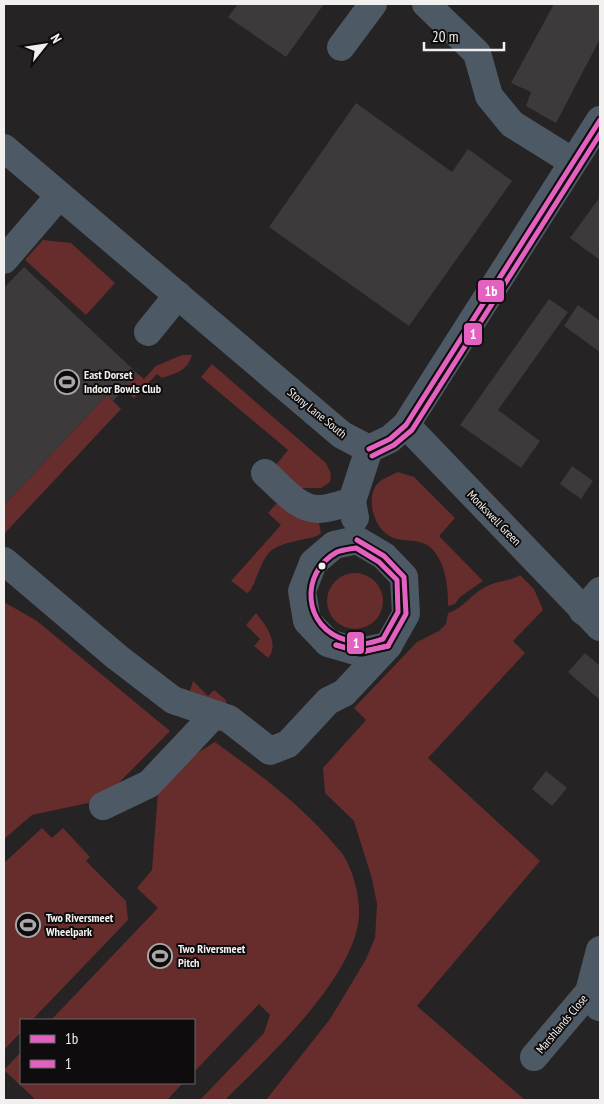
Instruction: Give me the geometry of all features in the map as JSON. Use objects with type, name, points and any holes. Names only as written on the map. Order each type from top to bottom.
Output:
[{"type":"street","points":[[341,47],[373,4]]},
{"type":"street","points":[[426,4],[477,53],[489,96],[512,124],[573,162]]},
{"type":"street","points":[[358,540],[352,501],[369,449],[390,439],[406,425],[600,120]]},
{"type":"street","name":"Stony Lane South","points":[[4,148],[342,435],[369,449]]},
{"type":"street","points":[[4,260],[59,196]]},
{"type":"street","points":[[148,332],[178,295]]},
{"type":"street","name":"Monkswell Green","points":[[406,425],[595,610]]},
{"type":"street","points":[[265,473],[295,499],[312,509],[324,509],[352,501]]},
{"type":"street","points":[[13,569],[117,657],[174,700],[229,719],[270,751],[288,744],[328,701],[344,693],[388,646],[406,614],[404,578],[384,556],[358,540],[334,545],[313,562],[302,591],[307,621],[328,643],[359,652],[388,646]]},
{"type":"street","points":[[103,806],[149,784],[188,746],[215,714]]},
{"type":"street","points":[[595,1000],[600,950]]},
{"type":"street","name":"Marshlands Close","points":[[534,1056],[595,1000]]},
{"type":"shaded area","points":[[43,240],[71,243],[115,283],[86,315],[25,260]]},
{"type":"shaded area","points":[[182,355],[192,355],[187,365],[181,371],[162,378],[157,374],[134,398],[124,389],[138,374],[144,379],[156,366]]},
{"type":"shaded area","points":[[212,364],[326,463],[331,474],[330,482],[321,488],[298,488],[275,466],[288,450],[201,377]]},
{"type":"shaded area","points":[[107,395],[121,409],[4,534],[4,505]]},
{"type":"shaded area","points":[[398,472],[414,477],[455,518],[439,536],[483,581],[460,597],[455,604],[448,606],[446,577],[434,551],[423,543],[393,538],[383,531],[376,520],[372,506],[375,487],[382,480]]},
{"type":"shaded area","points":[[277,503],[319,522],[321,533],[317,536],[288,543],[272,550],[264,560],[253,586],[247,593],[231,581],[281,525],[268,513]]},
{"type":"shaded area","points":[[349,573],[361,573],[371,577],[379,585],[383,601],[379,617],[371,625],[361,629],[349,629],[339,625],[331,617],[327,607],[327,595],[331,585],[339,577]]},
{"type":"shaded area","points":[[520,575],[534,589],[543,610],[513,641],[525,653],[428,758],[540,861],[417,1006],[525,1100],[266,1100],[330,1019],[365,961],[375,938],[377,904],[372,879],[354,821],[325,793],[323,768],[366,720],[354,708],[417,642],[439,631],[446,624],[448,613],[459,608],[482,589],[491,584]]},
{"type":"shaded area","points":[[4,602],[37,621],[170,731],[102,800],[32,815],[4,839]]},
{"type":"shaded area","points":[[256,613],[264,623],[272,641],[273,647],[268,658],[254,646],[260,639],[246,625]]},
{"type":"shaded area","points":[[193,681],[208,696],[214,690],[226,700],[226,705],[190,691]]},
{"type":"shaded area","points":[[215,742],[288,798],[315,823],[343,855],[354,879],[358,902],[359,916],[354,940],[342,965],[326,990],[285,1040],[225,1100],[200,1100],[264,1033],[270,1015],[259,1004],[195,1071],[195,1019],[52,1019],[158,908],[137,888],[152,870],[158,791],[197,753]]},
{"type":"shaded area","points":[[42,828],[52,838],[63,828],[90,857],[86,861],[126,901],[128,920],[33,1019],[20,1019],[20,1033],[4,1050],[4,863]]},
{"type":"shaded area","points":[[20,1053],[20,1084],[182,1084],[167,1100],[36,1100],[4,1070]]},
{"type":"building","points":[[238,4],[324,4],[286,57],[228,17]]},
{"type":"building","points":[[554,4],[600,4],[600,39],[556,123],[526,106],[531,92],[511,83]]},
{"type":"building","points":[[356,103],[452,172],[468,149],[512,181],[409,326],[269,227]]},
{"type":"building","points":[[600,197],[600,260],[570,238]]},
{"type":"building","name":"East Dorset Indoor Bowls Club","points":[[24,267],[138,374],[113,401],[107,395],[4,505],[4,288]]},
{"type":"building","points":[[549,299],[568,312],[498,410],[540,441],[521,468],[460,425]]},
{"type":"building","points":[[578,305],[600,321],[600,352],[564,326]]},
{"type":"building","points":[[572,466],[593,481],[581,499],[560,484]]},
{"type":"building","points":[[585,653],[600,666],[600,700],[568,672]]},
{"type":"building","points":[[546,771],[567,788],[552,806],[532,789]]},
{"type":"transit line","name":"1b","points":[[369,449],[390,439],[406,425],[600,120]]},
{"type":"transit line","name":"1","points":[[372,456],[394,445],[412,430],[600,134]]},
{"type":"transit line","name":"1b","points":[[357,540],[384,556],[404,577],[406,614],[388,646]]},
{"type":"transit line","name":"1","points":[[356,548],[379,562],[397,580],[398,612],[383,639],[364,644],[357,644],[332,634],[321,624],[314,612],[311,599],[316,573],[325,561],[337,552],[356,548]]},
{"type":"transit line","name":"1b","points":[[336,645],[359,652],[388,646]]},
{"type":"transit line","name":"1b","points":[[336,645],[362,652],[388,646]]},
{"type":"place","name":"East Dorset Indoor Bowls Club","points":[[67,382]]},
{"type":"place","name":"Two Riversmeet Wheelpark","points":[[28,925]]},
{"type":"place","name":"Two Riversmeet Pitch","points":[[160,956]]}]
